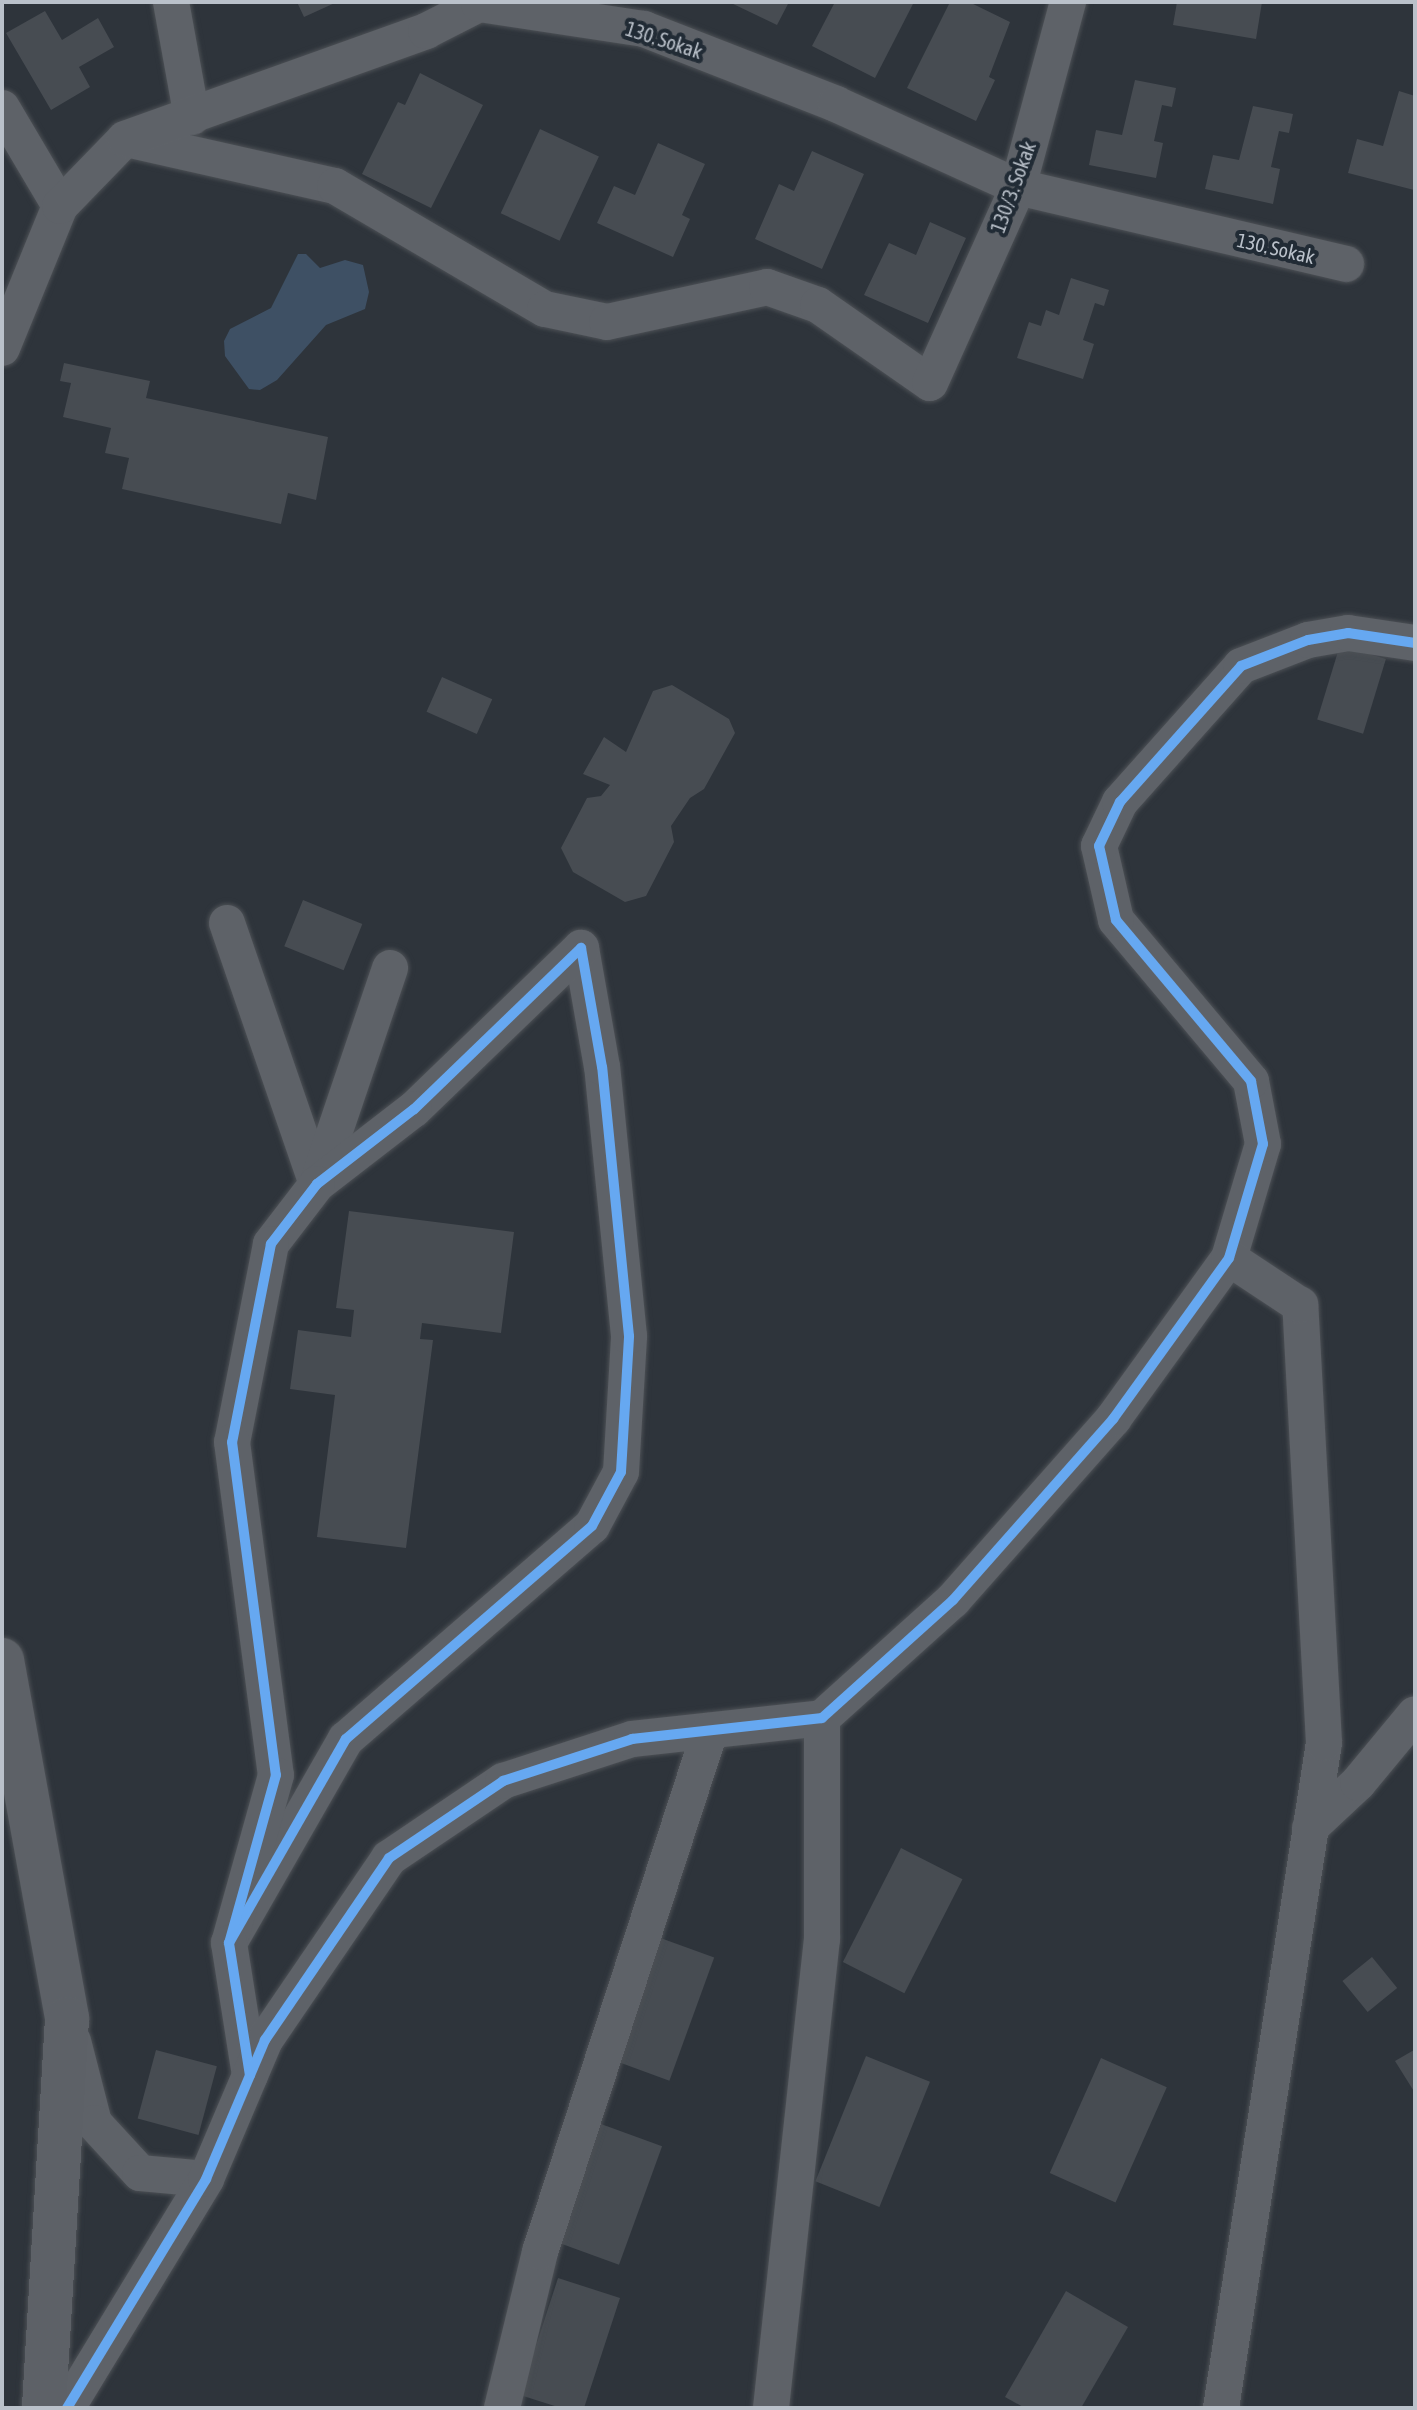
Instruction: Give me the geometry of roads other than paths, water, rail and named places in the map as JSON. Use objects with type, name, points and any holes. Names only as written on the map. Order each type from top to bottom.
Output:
[{"type":"street","points":[[171,2],[192,117]]},
{"type":"street","name":"130/3. Sokak","points":[[125,139],[335,186],[545,309],[607,322],[767,287],[818,305],[930,383],[1018,187],[1068,2]]},
{"type":"street","name":"130. Sokak","points":[[2,348],[60,206],[125,139],[426,31],[479,3],[644,29],[836,104],[1018,187],[1346,264]]},
{"type":"street","points":[[2,108],[60,206]]},
{"type":"street","points":[[67,2408],[206,2179],[265,2040],[389,1858],[503,1781],[632,1739],[822,1718],[953,1600],[1113,1419],[1229,1258],[1263,1144],[1251,1081],[1116,920],[1099,846],[1120,802],[1241,666],[1308,640],[1348,633],[1415,643]]},
{"type":"street","points":[[227,923],[317,1184]]},
{"type":"street","points":[[229,1943],[346,1739],[592,1526],[621,1472],[629,1336],[602,1067],[581,948],[414,1109],[317,1184],[271,1244],[232,1442],[276,1775],[229,1943],[250,2075]]},
{"type":"street","points":[[317,1184],[390,968]]},
{"type":"street","points":[[1221,2408],[1324,1743],[1300,1305],[1229,1258]]},
{"type":"street","points":[[2,1660],[67,2019],[94,2123],[140,2173],[206,2179]]},
{"type":"street","points":[[1310,1828],[1358,1783],[1415,1714]]},
{"type":"street","points":[[771,2408],[822,1939],[822,1718]]},
{"type":"street","points":[[502,2408],[540,2252],[710,1731]]},
{"type":"street","points":[[44,2408],[67,2019]]},
{"type":"water","points":[[298,254],[306,254],[320,268],[345,260],[363,265],[369,292],[365,309],[326,325],[277,380],[260,390],[249,389],[225,356],[224,341],[230,329],[271,308]]}]
